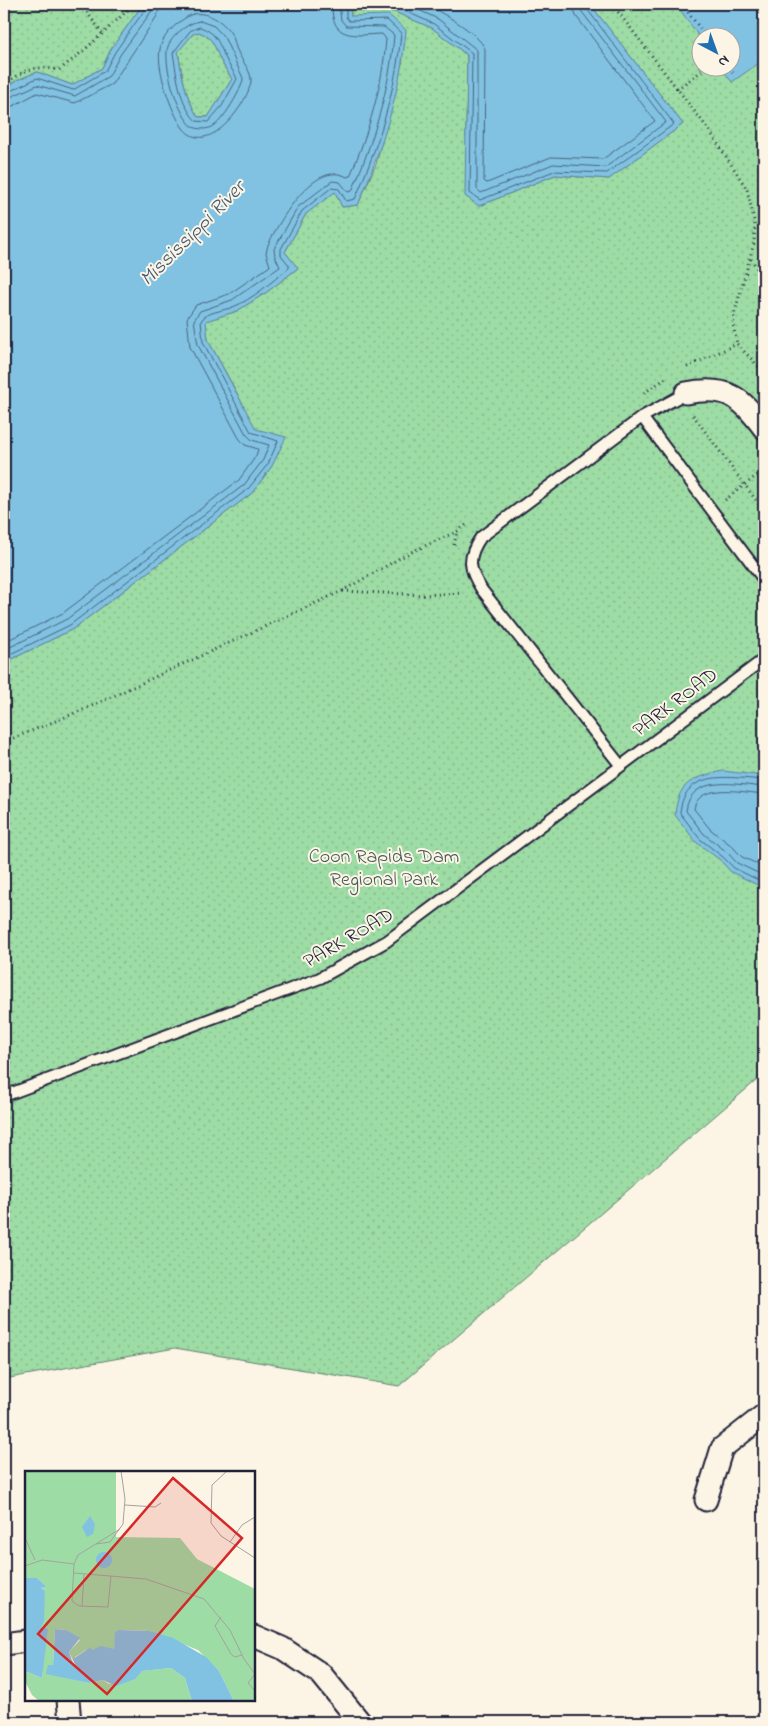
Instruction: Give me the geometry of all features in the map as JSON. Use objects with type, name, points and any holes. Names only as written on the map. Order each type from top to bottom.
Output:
[{"type":"street","points":[[686,393],[701,390],[728,392],[746,404],[764,428]]},
{"type":"street","points":[[706,1500],[722,1448],[764,1415]]},
{"type":"street","points":[[255,1636],[282,1648],[322,1674],[360,1722]]},
{"type":"street","points":[[4,1644],[25,1641]]},
{"type":"street","points":[[68,1701],[70,1722]]},
{"type":"lane","points":[[621,766],[482,590],[470,564],[472,550],[481,537],[642,417],[686,393]]},
{"type":"lane","points":[[642,417],[764,580]]},
{"type":"lane","name":"PARK ROAD","points":[[4,1096],[320,978],[387,941],[764,659]]},
{"type":"path","points":[[81,4],[102,33]]},
{"type":"path","points":[[4,86],[17,75],[38,66],[59,70],[92,46],[102,33],[134,4]]},
{"type":"path","points":[[612,4],[709,130],[749,194],[755,225],[750,258],[733,324],[737,344],[764,372]]},
{"type":"path","points":[[682,4],[700,28]]},
{"type":"path","points":[[677,89],[692,78]]},
{"type":"path","points":[[750,258],[764,280]]},
{"type":"path","points":[[679,372],[737,344]]},
{"type":"path","points":[[638,397],[673,375]]},
{"type":"path","points":[[686,393],[690,411],[764,511]]},
{"type":"path","points":[[711,510],[764,470]]},
{"type":"path","points":[[4,742],[93,705],[342,591],[401,557],[458,531],[472,520]]},
{"type":"path","points":[[342,591],[423,595],[482,590]]},
{"type":"green space","points":[[4,4],[143,4],[111,49],[102,68],[72,85],[37,72],[17,80],[4,90]]},
{"type":"green space","name":"Coon Rapids Dam Regional Park","points":[[376,4],[432,28],[467,55],[466,136],[479,206],[555,175],[609,179],[683,124],[590,4],[695,4],[699,28],[690,28],[690,78],[740,78],[740,66],[760,63],[764,67],[764,1074],[399,1386],[175,1348],[4,1379],[4,663],[73,629],[252,493],[272,466],[238,395],[208,340],[205,321],[237,311],[267,292],[298,268],[285,252],[306,214],[335,191],[342,207],[358,205],[376,164],[403,59],[351,17],[350,5]]},
{"type":"green space","points":[[199,32],[213,42],[232,79],[208,117],[198,117],[190,102],[178,51],[193,34]]},
{"type":"water","name":"Mississippi River","points":[[143,4],[361,4],[350,5],[351,16],[389,15],[406,30],[400,75],[389,119],[358,205],[342,207],[335,192],[306,214],[285,252],[298,268],[267,292],[237,311],[206,321],[208,340],[256,429],[286,437],[272,466],[252,493],[73,629],[4,663],[4,90],[17,80],[37,72],[72,85],[102,68],[111,49]],"holes":[[[199,32],[204,34],[213,43],[221,62],[232,79],[208,117],[198,117],[187,94],[178,52],[193,34]]]},
{"type":"water","points":[[376,4],[590,4],[683,124],[609,179],[555,175],[479,206],[465,196],[467,55],[432,28]]},
{"type":"water","points":[[676,4],[764,4],[764,67],[759,63],[740,76],[740,28],[693,28]]},
{"type":"water","points":[[729,78],[738,78],[732,82]]},
{"type":"water","points":[[723,771],[764,776],[764,888],[731,872],[720,860],[696,842],[675,815],[680,795],[689,783],[703,776]]}]
